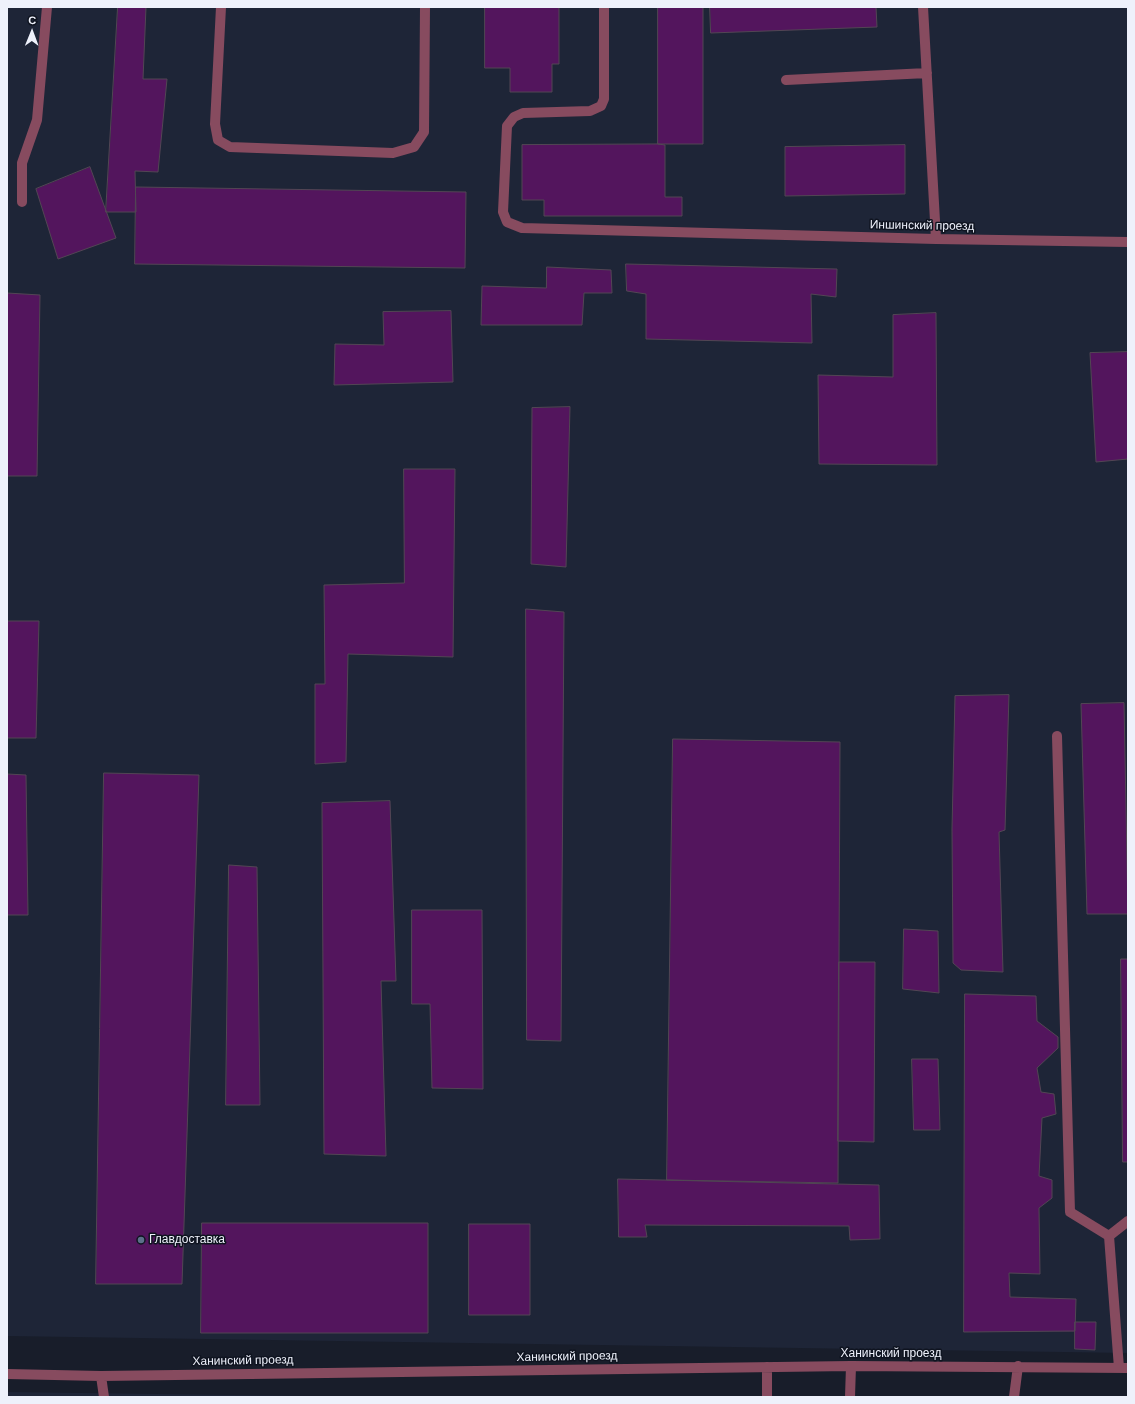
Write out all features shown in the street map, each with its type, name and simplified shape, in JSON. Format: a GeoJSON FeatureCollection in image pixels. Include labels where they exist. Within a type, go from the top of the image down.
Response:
{"type":"FeatureCollection","features":[{"type":"Feature","properties":{"kind":"street"},"geometry":{"type":"LineString","coordinates":[[22,202],[22,163],[37,120],[48,7]]}},
{"type":"Feature","properties":{"kind":"street"},"geometry":{"type":"LineString","coordinates":[[221,7],[215,124],[218,140],[230,147],[393,152],[414,147],[424,132],[424,7]]}},
{"type":"Feature","properties":{"kind":"street","name":"Иншинский проезд"},"geometry":{"type":"LineString","coordinates":[[604,7],[604,99],[602,106],[590,111],[523,113],[514,117],[507,126],[503,212],[507,222],[522,228],[714,234],[1128,242]]}},
{"type":"Feature","properties":{"kind":"street"},"geometry":{"type":"LineString","coordinates":[[923,7],[936,239]]}},
{"type":"Feature","properties":{"kind":"street"},"geometry":{"type":"LineString","coordinates":[[786,80],[927,73]]}},
{"type":"Feature","properties":{"kind":"street"},"geometry":{"type":"LineString","coordinates":[[1057,736],[1070,1212],[1109,1236]]}},
{"type":"Feature","properties":{"kind":"street"},"geometry":{"type":"LineString","coordinates":[[1109,1236],[1128,1221]]}},
{"type":"Feature","properties":{"kind":"street"},"geometry":{"type":"LineString","coordinates":[[1109,1236],[1123,1368]]}},
{"type":"Feature","properties":{"kind":"street"},"geometry":{"type":"LineString","coordinates":[[850,1397],[851,1366]]}},
{"type":"Feature","properties":{"kind":"street","name":"Ханинский проезд"},"geometry":{"type":"LineString","coordinates":[[7,1374],[101,1376],[851,1366],[1018,1366],[1123,1368]]}},
{"type":"Feature","properties":{"kind":"street"},"geometry":{"type":"LineString","coordinates":[[1014,1397],[1018,1366]]}},
{"type":"Feature","properties":{"kind":"street"},"geometry":{"type":"LineString","coordinates":[[767,1367],[767,1397]]}},
{"type":"Feature","properties":{"kind":"street"},"geometry":{"type":"LineString","coordinates":[[101,1376],[104,1397]]}},
{"type":"Feature","properties":{"kind":"shaded area"},"geometry":{"type":"Polygon","coordinates":[[[7,7],[1128,7],[1128,1353],[7,1336],[7,7]]]}},
{"type":"Feature","properties":{"kind":"shaded area"},"geometry":{"type":"Polygon","coordinates":[[[7,1392],[386,1397],[7,1397],[7,1392]]]}},
{"type":"Feature","properties":{"kind":"building"},"geometry":{"type":"Polygon","coordinates":[[[118,7],[146,7],[143,79],[167,79],[158,172],[135,171],[136,212],[106,212],[118,7]]]}},
{"type":"Feature","properties":{"kind":"building"},"geometry":{"type":"Polygon","coordinates":[[[485,7],[559,7],[559,64],[552,64],[552,92],[510,92],[510,68],[485,68],[485,7]]]}},
{"type":"Feature","properties":{"kind":"building"},"geometry":{"type":"Polygon","coordinates":[[[658,7],[703,7],[703,144],[658,144],[658,7]]]}},
{"type":"Feature","properties":{"kind":"building"},"geometry":{"type":"Polygon","coordinates":[[[710,7],[876,7],[877,27],[711,33],[710,7]]]}},
{"type":"Feature","properties":{"kind":"building"},"geometry":{"type":"Polygon","coordinates":[[[522,145],[665,145],[665,197],[682,197],[682,216],[544,216],[544,200],[522,200],[522,145]]]}},
{"type":"Feature","properties":{"kind":"building"},"geometry":{"type":"Polygon","coordinates":[[[905,145],[905,194],[785,196],[785,147],[905,145]]]}},
{"type":"Feature","properties":{"kind":"building"},"geometry":{"type":"Polygon","coordinates":[[[90,167],[116,238],[58,259],[36,189],[90,167]]]}},
{"type":"Feature","properties":{"kind":"building"},"geometry":{"type":"Polygon","coordinates":[[[136,187],[466,192],[465,268],[135,264],[136,187]]]}},
{"type":"Feature","properties":{"kind":"building"},"geometry":{"type":"Polygon","coordinates":[[[626,264],[837,269],[836,297],[811,294],[812,343],[646,339],[646,294],[627,291],[626,264]]]}},
{"type":"Feature","properties":{"kind":"building"},"geometry":{"type":"Polygon","coordinates":[[[547,267],[611,270],[612,293],[584,293],[582,325],[481,325],[482,286],[546,288],[547,267]]]}},
{"type":"Feature","properties":{"kind":"building"},"geometry":{"type":"Polygon","coordinates":[[[7,293],[40,295],[37,476],[7,476],[7,293]]]}},
{"type":"Feature","properties":{"kind":"building"},"geometry":{"type":"Polygon","coordinates":[[[451,311],[453,382],[334,385],[335,344],[384,345],[383,312],[451,311]]]}},
{"type":"Feature","properties":{"kind":"building"},"geometry":{"type":"Polygon","coordinates":[[[936,313],[937,465],[819,464],[818,375],[893,377],[893,315],[936,313]]]}},
{"type":"Feature","properties":{"kind":"building"},"geometry":{"type":"Polygon","coordinates":[[[1128,352],[1128,459],[1096,462],[1090,353],[1128,352]]]}},
{"type":"Feature","properties":{"kind":"building"},"geometry":{"type":"Polygon","coordinates":[[[570,407],[566,567],[531,564],[532,408],[570,407]]]}},
{"type":"Feature","properties":{"kind":"building"},"geometry":{"type":"Polygon","coordinates":[[[404,469],[455,469],[453,657],[348,654],[346,762],[315,764],[315,684],[325,684],[324,585],[404,583],[404,469]]]}},
{"type":"Feature","properties":{"kind":"building"},"geometry":{"type":"Polygon","coordinates":[[[526,609],[564,612],[561,1041],[527,1040],[526,609]]]}},
{"type":"Feature","properties":{"kind":"building"},"geometry":{"type":"Polygon","coordinates":[[[7,621],[39,621],[36,738],[7,738],[7,621]]]}},
{"type":"Feature","properties":{"kind":"building"},"geometry":{"type":"Polygon","coordinates":[[[1009,695],[1005,830],[999,832],[1003,972],[961,970],[953,963],[952,829],[955,696],[1009,695]]]}},
{"type":"Feature","properties":{"kind":"building"},"geometry":{"type":"Polygon","coordinates":[[[1124,703],[1128,914],[1087,914],[1081,704],[1124,703]]]}},
{"type":"Feature","properties":{"kind":"building"},"geometry":{"type":"Polygon","coordinates":[[[673,739],[840,742],[838,1183],[667,1180],[673,739]]]}},
{"type":"Feature","properties":{"kind":"building"},"geometry":{"type":"Polygon","coordinates":[[[104,773],[199,775],[182,1284],[96,1284],[104,773]]]}},
{"type":"Feature","properties":{"kind":"building"},"geometry":{"type":"Polygon","coordinates":[[[7,774],[26,775],[28,915],[7,915],[7,774]]]}},
{"type":"Feature","properties":{"kind":"building"},"geometry":{"type":"Polygon","coordinates":[[[390,801],[396,981],[381,981],[386,1156],[324,1154],[322,803],[390,801]]]}},
{"type":"Feature","properties":{"kind":"building"},"geometry":{"type":"Polygon","coordinates":[[[229,865],[257,867],[260,1105],[226,1105],[229,865]]]}},
{"type":"Feature","properties":{"kind":"building"},"geometry":{"type":"Polygon","coordinates":[[[412,910],[482,910],[483,1089],[432,1088],[430,1004],[412,1004],[412,910]]]}},
{"type":"Feature","properties":{"kind":"building"},"geometry":{"type":"Polygon","coordinates":[[[904,929],[938,931],[939,993],[903,989],[904,929]]]}},
{"type":"Feature","properties":{"kind":"building"},"geometry":{"type":"Polygon","coordinates":[[[1121,959],[1128,959],[1128,1162],[1123,1162],[1121,959]]]}},
{"type":"Feature","properties":{"kind":"building"},"geometry":{"type":"Polygon","coordinates":[[[839,962],[875,962],[874,1142],[838,1141],[839,962]]]}},
{"type":"Feature","properties":{"kind":"building"},"geometry":{"type":"Polygon","coordinates":[[[965,994],[1036,996],[1037,1021],[1058,1037],[1058,1048],[1037,1068],[1041,1092],[1054,1094],[1056,1114],[1042,1118],[1039,1176],[1052,1180],[1052,1198],[1039,1208],[1040,1274],[1009,1273],[1010,1297],[1076,1299],[1075,1331],[964,1332],[965,994]]]}},
{"type":"Feature","properties":{"kind":"building"},"geometry":{"type":"Polygon","coordinates":[[[912,1059],[938,1059],[940,1130],[914,1130],[912,1059]]]}},
{"type":"Feature","properties":{"kind":"building"},"geometry":{"type":"Polygon","coordinates":[[[618,1179],[879,1185],[880,1239],[850,1240],[849,1226],[645,1225],[647,1237],[619,1237],[618,1179]]]}},
{"type":"Feature","properties":{"kind":"building"},"geometry":{"type":"Polygon","coordinates":[[[202,1223],[428,1223],[428,1333],[201,1333],[202,1223]]]}},
{"type":"Feature","properties":{"kind":"building"},"geometry":{"type":"Polygon","coordinates":[[[469,1224],[530,1224],[530,1315],[469,1315],[469,1224]]]}},
{"type":"Feature","properties":{"kind":"building"},"geometry":{"type":"Polygon","coordinates":[[[1075,1322],[1096,1322],[1095,1350],[1075,1349],[1075,1322]]]}},
{"type":"Feature","properties":{"kind":"place","name":"Главдоставка"},"geometry":{"type":"Point","coordinates":[141,1240]}}]}
